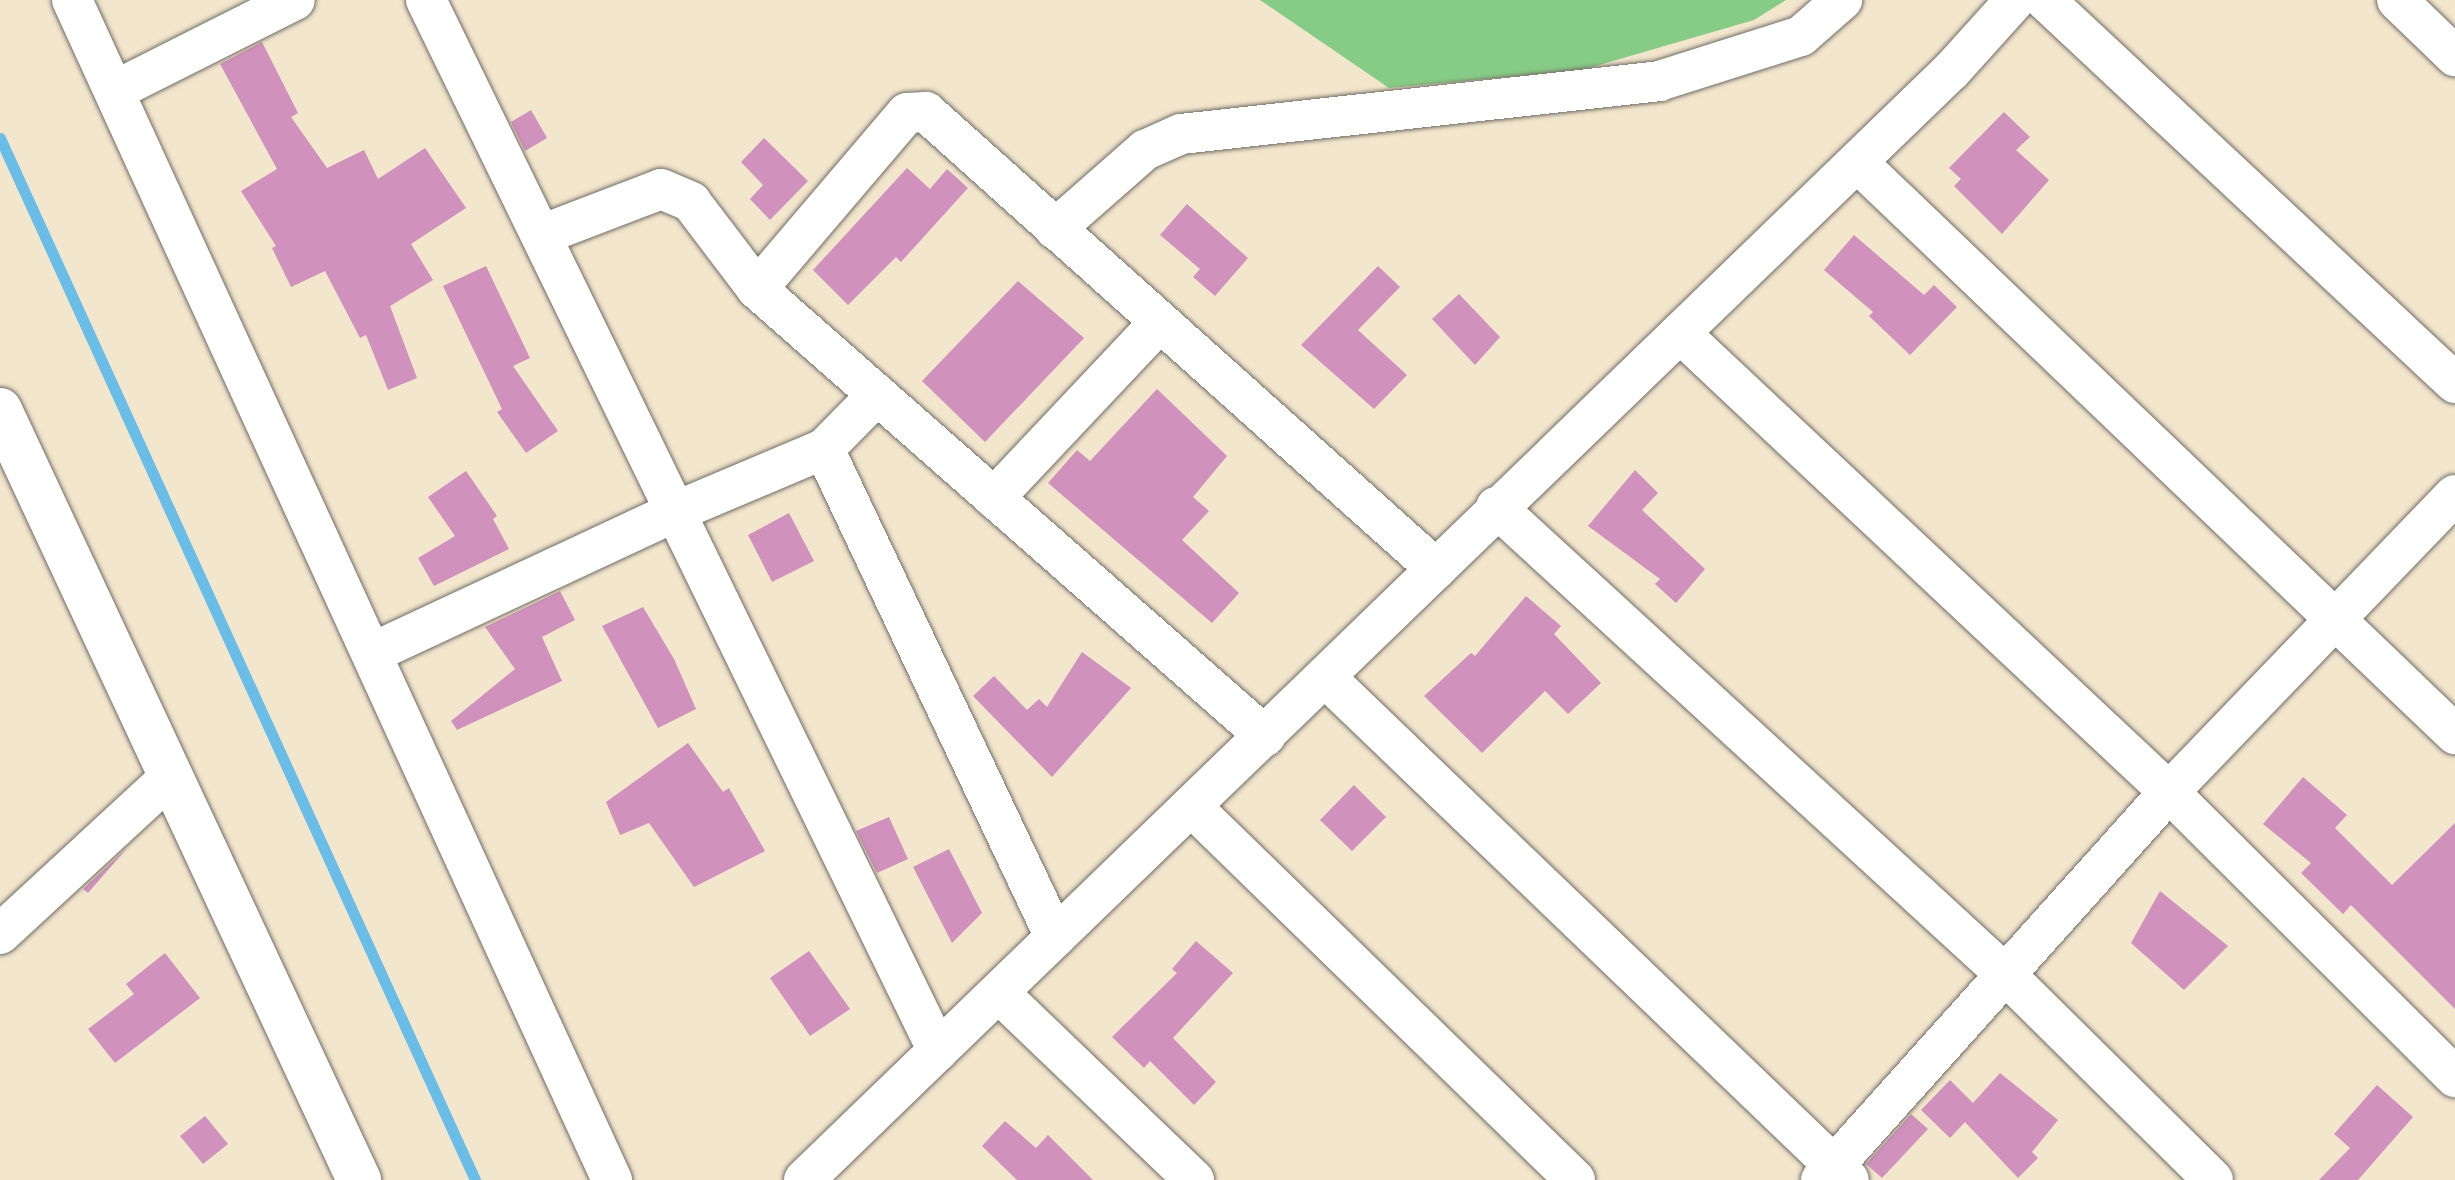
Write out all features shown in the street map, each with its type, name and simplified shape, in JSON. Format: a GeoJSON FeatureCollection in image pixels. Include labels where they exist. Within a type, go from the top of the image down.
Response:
{"type":"FeatureCollection","features":[{"type":"Feature","properties":{"kind":"main road"},"geometry":{"type":"LineString","coordinates":[[4,433],[359,1180]]}},
{"type":"Feature","properties":{"kind":"street"},"geometry":{"type":"LineString","coordinates":[[72,0],[116,90],[612,1180]]}},
{"type":"Feature","properties":{"kind":"street"},"geometry":{"type":"LineString","coordinates":[[116,90],[295,0]]}},
{"type":"Feature","properties":{"kind":"street"},"geometry":{"type":"LineString","coordinates":[[426,0],[544,234],[938,1051]]}},
{"type":"Feature","properties":{"kind":"street"},"geometry":{"type":"LineString","coordinates":[[1055,229],[1145,150],[1181,134],[1659,81],[1801,36],[1842,0]]}},
{"type":"Feature","properties":{"kind":"street"},"geometry":{"type":"LineString","coordinates":[[817,1176],[938,1051],[1265,736],[1496,507],[1857,162],[2015,0]]}},
{"type":"Feature","properties":{"kind":"street"},"geometry":{"type":"LineString","coordinates":[[2045,0],[2455,383]]}},
{"type":"Feature","properties":{"kind":"street"},"geometry":{"type":"LineString","coordinates":[[2397,0],[2455,56]]}},
{"type":"Feature","properties":{"kind":"street"},"geometry":{"type":"LineString","coordinates":[[757,289],[907,113],[916,110],[926,112],[1436,569]]}},
{"type":"Feature","properties":{"kind":"street"},"geometry":{"type":"LineString","coordinates":[[1857,162],[2455,734]]}},
{"type":"Feature","properties":{"kind":"street"},"geometry":{"type":"LineString","coordinates":[[544,234],[661,189],[691,202],[757,289],[1265,736]]}},
{"type":"Feature","properties":{"kind":"street"},"geometry":{"type":"LineString","coordinates":[[994,498],[1159,323]]}},
{"type":"Feature","properties":{"kind":"street"},"geometry":{"type":"LineString","coordinates":[[1680,333],[2169,792],[2455,1077]]}},
{"type":"Feature","properties":{"kind":"street"},"geometry":{"type":"LineString","coordinates":[[372,653],[677,511],[824,449],[877,395]]}},
{"type":"Feature","properties":{"kind":"street"},"geometry":{"type":"LineString","coordinates":[[824,449],[1055,937]]}},
{"type":"Feature","properties":{"kind":"street"},"geometry":{"type":"LineString","coordinates":[[1325,677],[1834,1175],[2169,792],[2455,495]]}},
{"type":"Feature","properties":{"kind":"street"},"geometry":{"type":"LineString","coordinates":[[1496,507],[2006,975],[2213,1180]]}},
{"type":"Feature","properties":{"kind":"street"},"geometry":{"type":"LineString","coordinates":[[0,934],[169,778]]}},
{"type":"Feature","properties":{"kind":"street"},"geometry":{"type":"LineString","coordinates":[[1191,806],[1557,1174]]}},
{"type":"Feature","properties":{"kind":"street"},"geometry":{"type":"LineString","coordinates":[[1000,994],[1194,1180]]}},
{"type":"Feature","properties":{"kind":"green space"},"geometry":{"type":"Polygon","coordinates":[[[1260,0],[1786,0],[1754,20],[1582,70],[1389,88],[1260,0]]]}},
{"type":"Feature","properties":{"kind":"building"},"geometry":{"type":"Polygon","coordinates":[[[262,42],[298,113],[291,117],[327,168],[364,150],[378,179],[425,148],[466,208],[411,244],[433,280],[390,306],[417,378],[388,390],[366,335],[360,338],[325,271],[291,287],[272,248],[276,246],[241,191],[277,169],[220,64],[262,42]]]}},
{"type":"Feature","properties":{"kind":"building"},"geometry":{"type":"Polygon","coordinates":[[[531,110],[547,138],[525,151],[511,122],[531,110]]]}},
{"type":"Feature","properties":{"kind":"building"},"geometry":{"type":"Polygon","coordinates":[[[2004,112],[2030,137],[2016,150],[2049,180],[2002,234],[1954,186],[1961,179],[1949,168],[2004,112]]]}},
{"type":"Feature","properties":{"kind":"building"},"geometry":{"type":"Polygon","coordinates":[[[764,138],[808,181],[770,220],[750,199],[763,185],[741,162],[764,138]]]}},
{"type":"Feature","properties":{"kind":"building"},"geometry":{"type":"Polygon","coordinates":[[[907,168],[930,189],[947,169],[968,188],[901,262],[896,257],[848,305],[813,270],[907,168]]]}},
{"type":"Feature","properties":{"kind":"building"},"geometry":{"type":"Polygon","coordinates":[[[1187,204],[1248,258],[1215,296],[1193,277],[1200,269],[1160,235],[1187,204]]]}},
{"type":"Feature","properties":{"kind":"building"},"geometry":{"type":"Polygon","coordinates":[[[1854,235],[1924,295],[1934,285],[1957,307],[1910,355],[1869,316],[1873,312],[1824,270],[1854,235]]]}},
{"type":"Feature","properties":{"kind":"building"},"geometry":{"type":"Polygon","coordinates":[[[486,266],[530,358],[513,366],[558,431],[526,453],[497,412],[502,409],[443,286],[486,266]]]}},
{"type":"Feature","properties":{"kind":"building"},"geometry":{"type":"Polygon","coordinates":[[[1378,266],[1400,287],[1358,330],[1407,375],[1374,409],[1301,345],[1378,266]]]}},
{"type":"Feature","properties":{"kind":"building"},"geometry":{"type":"Polygon","coordinates":[[[1018,281],[1084,338],[985,442],[922,381],[1018,281]]]}},
{"type":"Feature","properties":{"kind":"building"},"geometry":{"type":"Polygon","coordinates":[[[1459,294],[1500,337],[1475,365],[1432,319],[1459,294]]]}},
{"type":"Feature","properties":{"kind":"building"},"geometry":{"type":"Polygon","coordinates":[[[1157,389],[1227,456],[1193,497],[1209,511],[1182,540],[1239,593],[1212,623],[1048,483],[1077,450],[1090,461],[1157,389]]]}},
{"type":"Feature","properties":{"kind":"building"},"geometry":{"type":"Polygon","coordinates":[[[1635,470],[1658,493],[1642,510],[1705,569],[1676,603],[1655,584],[1660,579],[1588,526],[1635,470]]]}},
{"type":"Feature","properties":{"kind":"building"},"geometry":{"type":"Polygon","coordinates":[[[466,471],[497,516],[493,519],[509,549],[434,586],[418,558],[455,536],[428,497],[466,471]]]}},
{"type":"Feature","properties":{"kind":"building"},"geometry":{"type":"Polygon","coordinates":[[[789,513],[814,561],[772,582],[748,535],[789,513]]]}},
{"type":"Feature","properties":{"kind":"building"},"geometry":{"type":"Polygon","coordinates":[[[560,591],[575,620],[542,637],[562,681],[457,730],[451,721],[515,669],[485,627],[560,591]]]}},
{"type":"Feature","properties":{"kind":"building"},"geometry":{"type":"Polygon","coordinates":[[[1526,596],[1561,626],[1554,634],[1601,683],[1568,714],[1545,691],[1482,753],[1424,696],[1471,653],[1475,656],[1526,596]]]}},
{"type":"Feature","properties":{"kind":"building"},"geometry":{"type":"Polygon","coordinates":[[[643,607],[674,659],[696,709],[658,728],[602,626],[643,607]]]}},
{"type":"Feature","properties":{"kind":"building"},"geometry":{"type":"Polygon","coordinates":[[[1082,652],[1131,688],[1052,777],[973,696],[994,676],[1027,710],[1039,699],[1047,707],[1082,652]]]}},
{"type":"Feature","properties":{"kind":"building"},"geometry":{"type":"Polygon","coordinates":[[[688,743],[723,792],[729,788],[765,851],[694,887],[649,823],[620,835],[606,802],[688,743]]]}},
{"type":"Feature","properties":{"kind":"building"},"geometry":{"type":"Polygon","coordinates":[[[2303,777],[2347,815],[2335,828],[2392,885],[2455,823],[2455,1009],[2351,905],[2343,914],[2301,873],[2311,863],[2263,824],[2303,777]]]}},
{"type":"Feature","properties":{"kind":"building"},"geometry":{"type":"Polygon","coordinates":[[[1354,785],[1386,817],[1352,851],[1320,820],[1354,785]]]}},
{"type":"Feature","properties":{"kind":"building"},"geometry":{"type":"Polygon","coordinates":[[[889,817],[908,859],[877,873],[856,831],[889,817]]]}},
{"type":"Feature","properties":{"kind":"building"},"geometry":{"type":"Polygon","coordinates":[[[127,848],[88,893],[83,889],[127,848]]]}},
{"type":"Feature","properties":{"kind":"building"},"geometry":{"type":"Polygon","coordinates":[[[949,849],[982,913],[952,943],[913,867],[949,849]]]}},
{"type":"Feature","properties":{"kind":"building"},"geometry":{"type":"Polygon","coordinates":[[[2160,891],[2228,946],[2184,990],[2131,943],[2160,891]]]}},
{"type":"Feature","properties":{"kind":"building"},"geometry":{"type":"Polygon","coordinates":[[[1196,941],[1233,973],[1173,1038],[1216,1082],[1194,1105],[1150,1061],[1144,1068],[1112,1037],[1177,973],[1172,969],[1196,941]]]}},
{"type":"Feature","properties":{"kind":"building"},"geometry":{"type":"Polygon","coordinates":[[[809,951],[850,1009],[810,1036],[770,978],[809,951]]]}},
{"type":"Feature","properties":{"kind":"building"},"geometry":{"type":"Polygon","coordinates":[[[165,953],[200,998],[115,1063],[88,1029],[134,994],[126,984],[165,953]]]}},
{"type":"Feature","properties":{"kind":"building"},"geometry":{"type":"Polygon","coordinates":[[[2000,1073],[2058,1120],[2032,1152],[2038,1158],[2018,1178],[1965,1122],[1950,1138],[1921,1110],[1950,1080],[1973,1103],[2000,1073]]]}},
{"type":"Feature","properties":{"kind":"building"},"geometry":{"type":"Polygon","coordinates":[[[2377,1085],[2413,1117],[2358,1180],[2319,1180],[2350,1148],[2334,1134],[2377,1085]]]}},
{"type":"Feature","properties":{"kind":"building"},"geometry":{"type":"Polygon","coordinates":[[[1911,1114],[1928,1129],[1882,1178],[1866,1164],[1911,1114]]]}},
{"type":"Feature","properties":{"kind":"building"},"geometry":{"type":"Polygon","coordinates":[[[205,1116],[228,1144],[203,1164],[180,1136],[205,1116]]]}},
{"type":"Feature","properties":{"kind":"building"},"geometry":{"type":"Polygon","coordinates":[[[1005,1121],[1036,1148],[1048,1135],[1093,1180],[1017,1180],[982,1146],[1005,1121]]]}},
{"type":"Feature","properties":{"kind":"waterway"},"geometry":{"type":"LineString","coordinates":[[0,138],[475,1180]]}}]}
